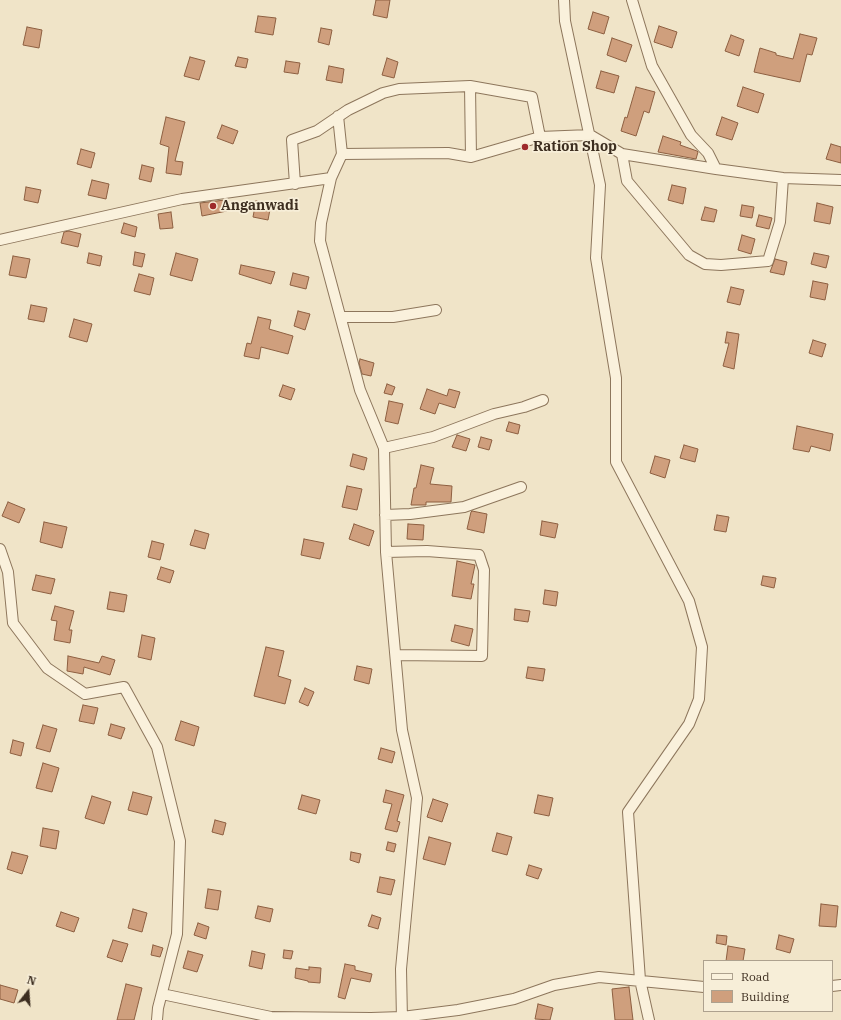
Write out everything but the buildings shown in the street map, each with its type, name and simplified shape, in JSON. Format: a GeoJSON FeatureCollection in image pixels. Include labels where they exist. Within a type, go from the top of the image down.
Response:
{"type":"FeatureCollection","features":[{"type":"Feature","properties":{"kind":"street"},"geometry":{"type":"LineString","coordinates":[[564,0],[565,21],[600,186],[596,258],[616,378],[616,462],[689,601],[702,646],[699,699],[689,724],[628,812],[640,980],[648,1020]]}},
{"type":"Feature","properties":{"kind":"street"},"geometry":{"type":"LineString","coordinates":[[632,0],[652,66],[691,135],[708,153],[716,169]]}},
{"type":"Feature","properties":{"kind":"street"},"geometry":{"type":"LineString","coordinates":[[294,184],[292,140],[318,131],[338,116],[383,93],[399,89],[470,86],[532,97],[540,137]]}},
{"type":"Feature","properties":{"kind":"street"},"geometry":{"type":"LineString","coordinates":[[470,86],[471,157]]}},
{"type":"Feature","properties":{"kind":"street"},"geometry":{"type":"LineString","coordinates":[[338,116],[342,154],[331,178],[321,223],[320,241],[360,390],[384,448],[384,514],[386,552],[402,730],[417,798],[401,969],[402,1018]]}},
{"type":"Feature","properties":{"kind":"street"},"geometry":{"type":"LineString","coordinates":[[342,154],[448,153],[471,157],[540,137],[590,135],[622,154],[783,178],[841,180]]}},
{"type":"Feature","properties":{"kind":"street"},"geometry":{"type":"LineString","coordinates":[[622,154],[627,181],[689,255],[705,264],[721,266],[768,261],[780,222],[783,178]]}},
{"type":"Feature","properties":{"kind":"street"},"geometry":{"type":"LineString","coordinates":[[0,240],[182,199],[331,178]]}},
{"type":"Feature","properties":{"kind":"street"},"geometry":{"type":"LineString","coordinates":[[341,317],[394,317],[436,310]]}},
{"type":"Feature","properties":{"kind":"street"},"geometry":{"type":"LineString","coordinates":[[384,448],[433,437],[494,414],[524,408],[543,400]]}},
{"type":"Feature","properties":{"kind":"street"},"geometry":{"type":"LineString","coordinates":[[384,514],[410,514],[464,507],[521,487]]}},
{"type":"Feature","properties":{"kind":"street"},"geometry":{"type":"LineString","coordinates":[[0,549],[8,572],[13,623],[47,668],[85,694],[124,687],[157,747],[180,841],[177,934],[162,994],[158,1020]]}},
{"type":"Feature","properties":{"kind":"street"},"geometry":{"type":"LineString","coordinates":[[386,552],[426,551],[479,555],[484,570],[482,656],[396,655]]}},
{"type":"Feature","properties":{"kind":"street"},"geometry":{"type":"LineString","coordinates":[[162,994],[271,1017],[402,1018],[458,1010],[514,999],[554,985],[599,977],[703,987]]}},
{"type":"Feature","properties":{"kind":"place","name":"Ration Shop"},"geometry":{"type":"Point","coordinates":[525,147]}},
{"type":"Feature","properties":{"kind":"place","name":"Anganwadi"},"geometry":{"type":"Point","coordinates":[213,206]}}]}
